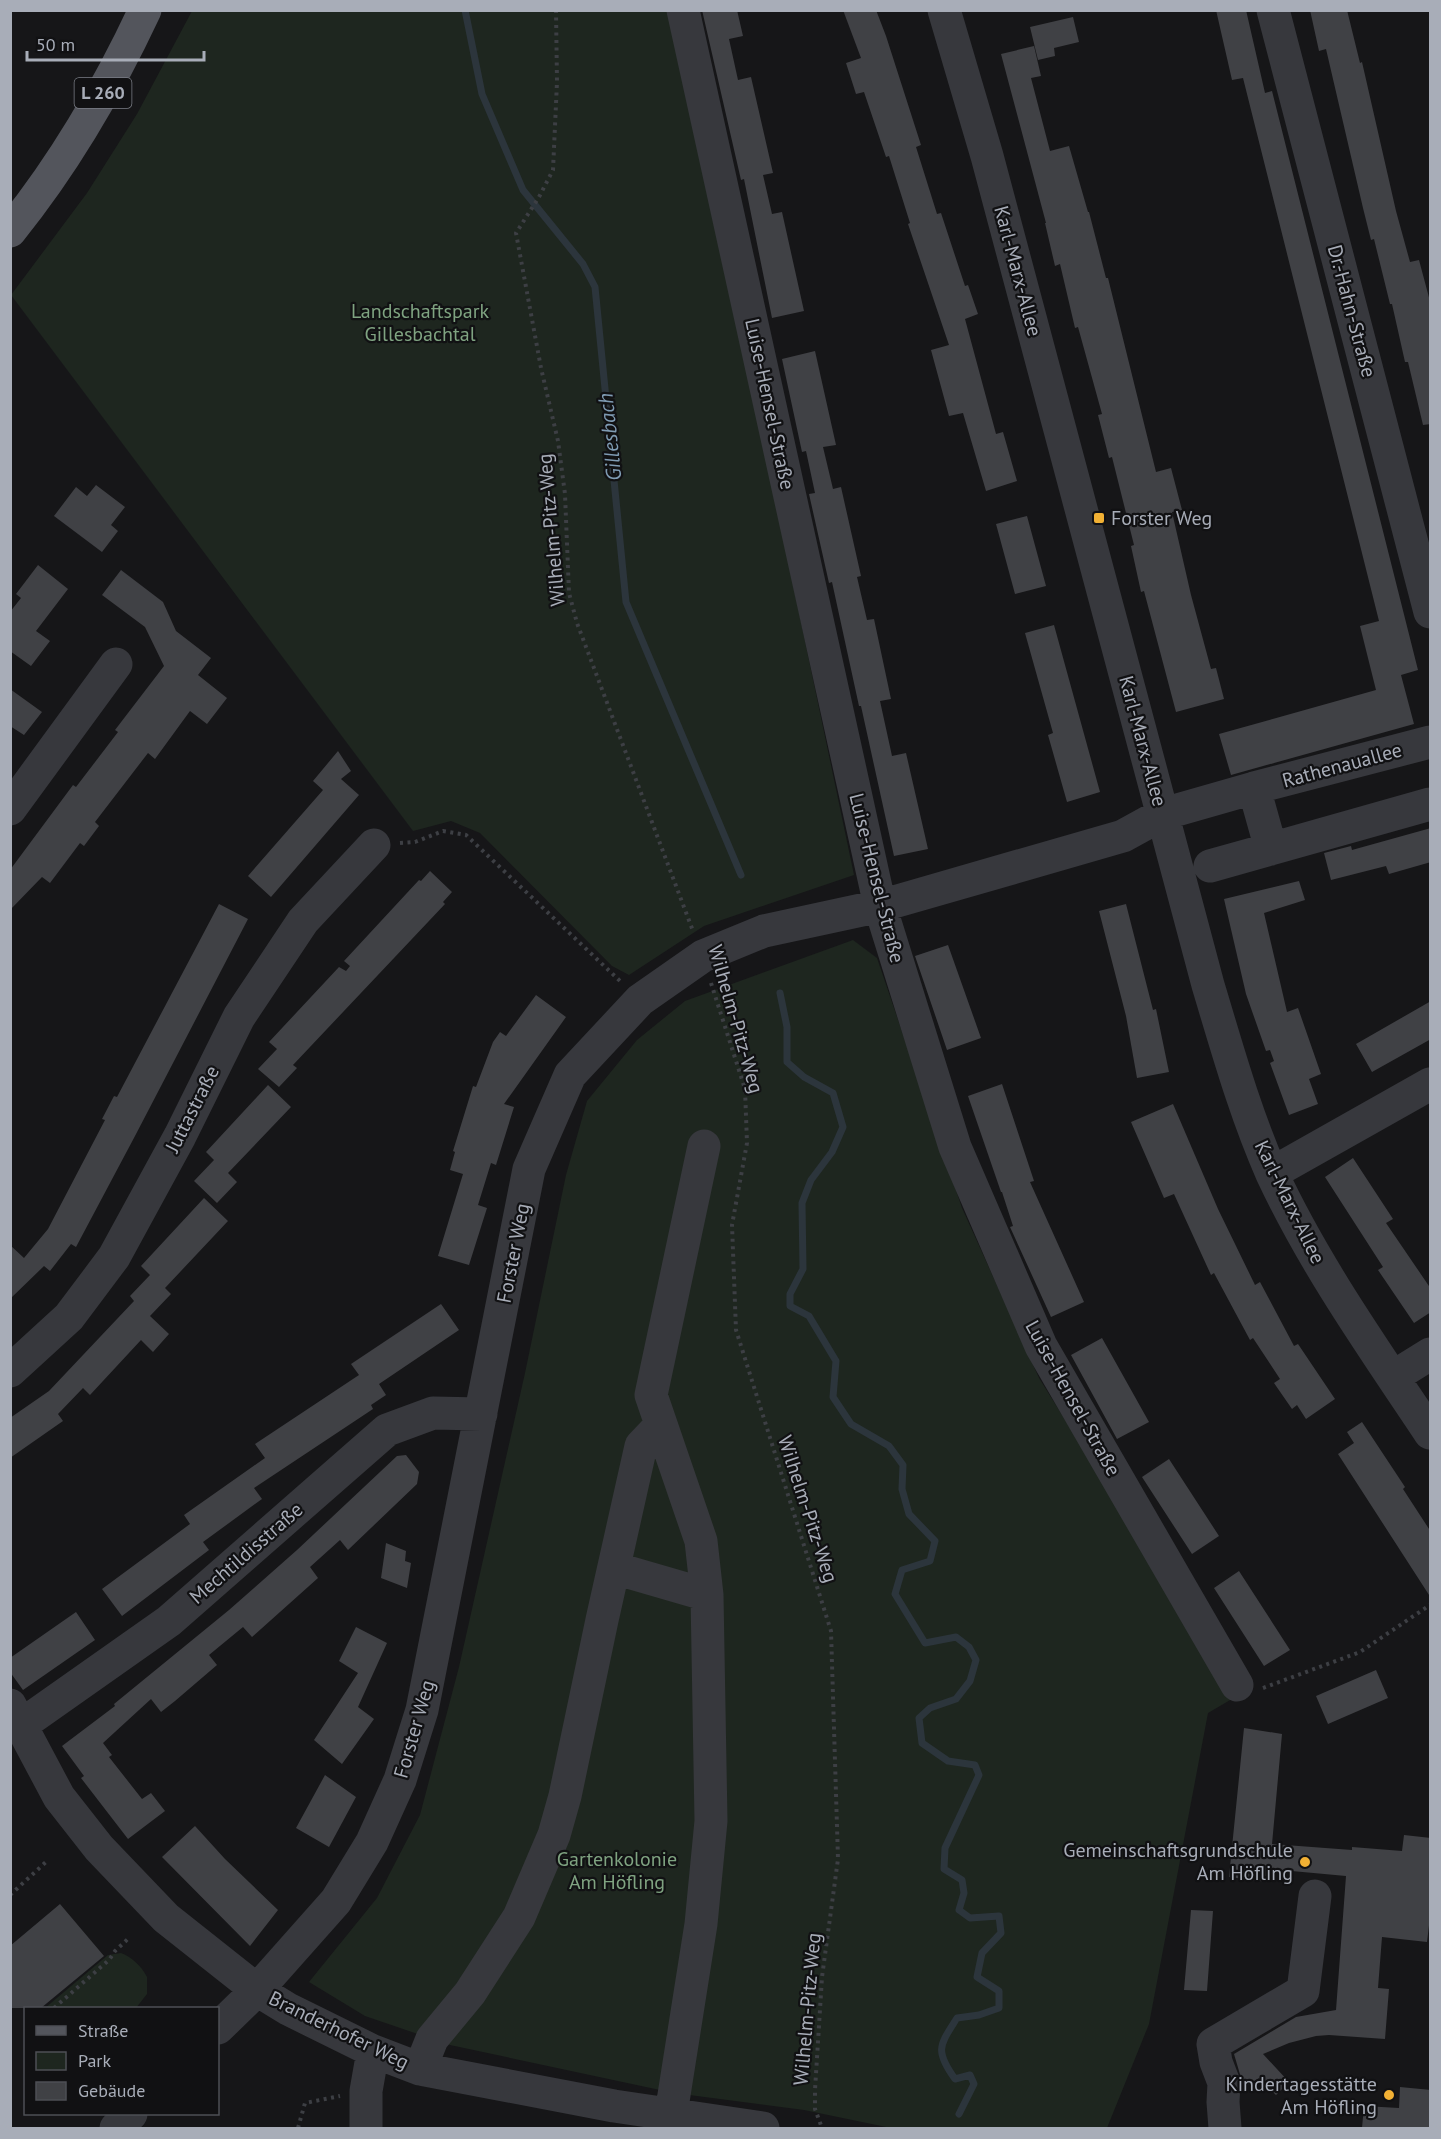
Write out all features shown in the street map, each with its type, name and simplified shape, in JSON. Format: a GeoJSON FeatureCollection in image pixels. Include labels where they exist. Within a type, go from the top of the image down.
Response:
{"type":"FeatureCollection","features":[{"type":"Feature","properties":{"kind":"main road","name":"L 260"},"geometry":{"type":"LineString","coordinates":[[10,231],[47,184],[90,117],[123,57],[145,10]]}},
{"type":"Feature","properties":{"kind":"street","name":"Luise-Hensel-Straße"},"geometry":{"type":"LineString","coordinates":[[683,10],[880,906],[955,1147],[1041,1346],[1237,1685]]}},
{"type":"Feature","properties":{"kind":"street","name":"Dr.-Hahn-Straße"},"geometry":{"type":"LineString","coordinates":[[1272,10],[1431,612]]}},
{"type":"Feature","properties":{"kind":"street","name":"Karl-Marx-Allee"},"geometry":{"type":"LineString","coordinates":[[949,12],[1208,985],[1236,1079],[1272,1173],[1321,1266],[1431,1433]]}},
{"type":"Feature","properties":{"kind":"street"},"geometry":{"type":"LineString","coordinates":[[10,808],[116,664]]}},
{"type":"Feature","properties":{"kind":"street","name":"Rathenauallee"},"geometry":{"type":"LineString","coordinates":[[1163,814],[1431,742]]}},
{"type":"Feature","properties":{"kind":"street"},"geometry":{"type":"LineString","coordinates":[[1254,789],[1271,849]]}},
{"type":"Feature","properties":{"kind":"street"},"geometry":{"type":"LineString","coordinates":[[1210,866],[1431,804]]}},
{"type":"Feature","properties":{"kind":"street","name":"Forster Weg"},"geometry":{"type":"LineString","coordinates":[[219,2027],[257,1990],[336,1901],[372,1842],[400,1780],[422,1710],[529,1169],[570,1075],[640,1000],[703,956],[764,931],[880,906],[1123,836],[1163,814]]}},
{"type":"Feature","properties":{"kind":"street","name":"Juttastraße"},"geometry":{"type":"LineString","coordinates":[[10,1371],[69,1317],[114,1257],[180,1136],[239,1017],[303,921],[374,845]]}},
{"type":"Feature","properties":{"kind":"street"},"geometry":{"type":"LineString","coordinates":[[1272,1173],[1431,1084]]}},
{"type":"Feature","properties":{"kind":"street"},"geometry":{"type":"LineString","coordinates":[[671,2114],[701,1924],[711,1821],[707,1595],[701,1541],[651,1395],[704,1146]]}},
{"type":"Feature","properties":{"kind":"street"},"geometry":{"type":"LineString","coordinates":[[1393,1377],[1431,1354]]}},
{"type":"Feature","properties":{"kind":"street","name":"Mechtildisstraße"},"geometry":{"type":"LineString","coordinates":[[15,1715],[169,1621],[387,1430],[434,1413],[481,1414]]}},
{"type":"Feature","properties":{"kind":"street"},"geometry":{"type":"LineString","coordinates":[[420,2069],[432,2039],[470,1993],[519,1917],[554,1835],[565,1796],[641,1446],[661,1425]]}},
{"type":"Feature","properties":{"kind":"street"},"geometry":{"type":"LineString","coordinates":[[614,1568],[707,1595]]}},
{"type":"Feature","properties":{"kind":"street","name":"Branderhofer Weg"},"geometry":{"type":"LineString","coordinates":[[15,1715],[59,1797],[99,1848],[166,1918],[257,1990],[288,2009],[373,2051],[420,2069],[615,2117],[671,2114],[763,2128]]}},
{"type":"Feature","properties":{"kind":"street"},"geometry":{"type":"LineString","coordinates":[[1223,2128],[1224,2083],[1216,2062],[1213,2044],[1303,1991],[1315,1896]]}},
{"type":"Feature","properties":{"kind":"street"},"geometry":{"type":"LineString","coordinates":[[366,2128],[366,2091],[373,2051]]}},
{"type":"Feature","properties":{"kind":"street"},"geometry":{"type":"LineString","coordinates":[[116,2128],[130,2115]]}},
{"type":"Feature","properties":{"kind":"path","name":"Wilhelm-Pitz-Weg"},"geometry":{"type":"LineString","coordinates":[[555,10],[557,82],[553,170],[516,233],[541,368],[558,441],[565,494],[569,593],[577,623],[703,956],[745,1089],[747,1143],[732,1225],[736,1330],[831,1631],[837,1859],[822,1977],[814,2090],[815,2109],[822,2128]]}},
{"type":"Feature","properties":{"kind":"path"},"geometry":{"type":"LineString","coordinates":[[374,845],[415,842],[443,831],[466,835],[640,1000]]}},
{"type":"Feature","properties":{"kind":"path"},"geometry":{"type":"LineString","coordinates":[[1237,1685],[1266,1688],[1360,1652],[1431,1605]]}},
{"type":"Feature","properties":{"kind":"path"},"geometry":{"type":"LineString","coordinates":[[10,1895],[46,1862]]}},
{"type":"Feature","properties":{"kind":"path"},"geometry":{"type":"LineString","coordinates":[[55,2007],[110,1960],[115,1951],[129,1938]]}},
{"type":"Feature","properties":{"kind":"path"},"geometry":{"type":"LineString","coordinates":[[298,2128],[305,2103],[366,2091]]}},
{"type":"Feature","properties":{"kind":"green space","name":"Landschaftspark Gillesbachtal"},"geometry":{"type":"Polygon","coordinates":[[[192,11],[673,11],[854,875],[704,926],[629,975],[612,966],[480,833],[451,821],[413,831],[11,295],[87,193],[137,114],[192,11]]]}},
{"type":"Feature","properties":{"kind":"green space","name":"Gartenkolonie Am Höfling"},"geometry":{"type":"Polygon","coordinates":[[[853,940],[877,958],[962,1208],[1039,1378],[1237,1696],[1208,1713],[1149,2024],[1107,2128],[891,2128],[804,2110],[674,2093],[450,2045],[365,2016],[309,1982],[377,1898],[420,1815],[459,1667],[525,1373],[566,1175],[587,1101],[637,1040],[685,1001],[853,940]]]}},
{"type":"Feature","properties":{"kind":"green space"},"geometry":{"type":"Polygon","coordinates":[[[121,1953],[129,1957],[147,1977],[147,1994],[137,2007],[46,2007],[108,1955],[121,1953]]]}},
{"type":"Feature","properties":{"kind":"building"},"geometry":{"type":"Polygon","coordinates":[[[702,10],[737,10],[743,36],[729,39],[738,80],[751,77],[773,173],[763,175],[772,214],[782,212],[804,311],[772,318],[744,179],[741,180],[702,10]]]}},
{"type":"Feature","properties":{"kind":"building"},"geometry":{"type":"Polygon","coordinates":[[[843,10],[876,10],[886,36],[921,145],[916,147],[937,214],[941,213],[965,286],[968,285],[978,314],[965,319],[996,434],[1003,432],[1017,481],[986,491],[963,413],[949,416],[931,350],[949,345],[908,224],[910,223],[889,156],[886,157],[864,92],[856,94],[846,63],[861,58],[843,10]]]}},
{"type":"Feature","properties":{"kind":"building"},"geometry":{"type":"Polygon","coordinates":[[[1216,10],[1246,10],[1265,93],[1272,91],[1418,670],[1401,675],[1414,724],[1231,775],[1219,734],[1376,690],[1360,626],[1379,621],[1243,78],[1232,80],[1216,10]]]}},
{"type":"Feature","properties":{"kind":"building"},"geometry":{"type":"Polygon","coordinates":[[[1310,10],[1347,10],[1360,63],[1362,62],[1410,262],[1419,260],[1431,305],[1431,424],[1423,425],[1374,239],[1371,240],[1326,49],[1319,51],[1310,10]]]}},
{"type":"Feature","properties":{"kind":"building"},"geometry":{"type":"Polygon","coordinates":[[[1073,17],[1079,42],[1054,48],[1055,56],[1038,60],[1030,27],[1073,17]]]}},
{"type":"Feature","properties":{"kind":"building"},"geometry":{"type":"Polygon","coordinates":[[[1034,46],[1041,76],[1031,78],[1050,151],[1069,146],[1106,278],[1108,278],[1156,472],[1171,468],[1182,510],[1172,512],[1191,595],[1211,669],[1216,668],[1224,699],[1176,712],[1144,591],[1141,592],[1131,546],[1134,545],[1112,457],[1109,458],[1098,415],[1102,414],[1078,327],[1075,328],[1060,264],[1055,266],[1046,223],[1001,54],[1034,46]]]}},
{"type":"Feature","properties":{"kind":"building"},"geometry":{"type":"Polygon","coordinates":[[[815,351],[836,445],[823,447],[833,489],[841,487],[861,576],[857,577],[867,620],[874,619],[891,699],[880,701],[892,756],[906,753],[928,849],[894,856],[832,582],[829,583],[809,494],[815,493],[806,451],[802,452],[782,359],[815,351]]]}},
{"type":"Feature","properties":{"kind":"building"},"geometry":{"type":"Polygon","coordinates":[[[96,485],[125,507],[111,525],[118,531],[102,552],[54,516],[76,487],[87,496],[96,485]]]}},
{"type":"Feature","properties":{"kind":"building"},"geometry":{"type":"Polygon","coordinates":[[[1027,516],[1046,586],[1015,594],[996,524],[1027,516]]]}},
{"type":"Feature","properties":{"kind":"building"},"geometry":{"type":"Polygon","coordinates":[[[38,565],[68,589],[36,631],[50,641],[31,666],[10,651],[10,612],[21,598],[16,594],[38,565]]]}},
{"type":"Feature","properties":{"kind":"building"},"geometry":{"type":"Polygon","coordinates":[[[121,570],[163,602],[176,631],[211,658],[198,675],[227,698],[207,724],[190,711],[155,759],[148,753],[95,822],[99,826],[84,846],[80,843],[50,883],[42,877],[10,910],[10,870],[73,785],[76,787],[118,732],[115,730],[164,666],[145,627],[102,595],[121,570]]]}},
{"type":"Feature","properties":{"kind":"building"},"geometry":{"type":"Polygon","coordinates":[[[1054,625],[1100,792],[1067,802],[1048,735],[1053,733],[1025,633],[1054,625]]]}},
{"type":"Feature","properties":{"kind":"building"},"geometry":{"type":"Polygon","coordinates":[[[10,689],[42,712],[24,735],[10,726],[10,689]]]}},
{"type":"Feature","properties":{"kind":"building"},"geometry":{"type":"Polygon","coordinates":[[[338,751],[351,771],[341,779],[359,795],[271,897],[248,876],[323,790],[313,781],[338,751]]]}},
{"type":"Feature","properties":{"kind":"building"},"geometry":{"type":"Polygon","coordinates":[[[1431,828],[1431,862],[1389,874],[1386,866],[1331,880],[1324,853],[1351,846],[1352,850],[1431,828]]]}},
{"type":"Feature","properties":{"kind":"building"},"geometry":{"type":"Polygon","coordinates":[[[430,871],[452,892],[443,902],[445,904],[293,1065],[297,1068],[279,1087],[258,1069],[277,1049],[269,1042],[339,967],[346,971],[350,966],[344,961],[430,871]]]}},
{"type":"Feature","properties":{"kind":"building"},"geometry":{"type":"Polygon","coordinates":[[[1299,881],[1305,900],[1264,913],[1287,1012],[1298,1008],[1321,1074],[1309,1079],[1318,1104],[1289,1115],[1270,1063],[1274,1061],[1270,1050],[1266,1051],[1246,994],[1224,899],[1299,881]]]}},
{"type":"Feature","properties":{"kind":"building"},"geometry":{"type":"Polygon","coordinates":[[[219,904],[248,919],[135,1136],[76,1247],[71,1244],[50,1271],[44,1266],[10,1299],[10,1245],[24,1258],[48,1229],[105,1120],[102,1119],[114,1096],[117,1097],[219,904]]]}},
{"type":"Feature","properties":{"kind":"building"},"geometry":{"type":"Polygon","coordinates":[[[1126,904],[1153,1010],[1156,1009],[1169,1072],[1137,1078],[1126,1016],[1099,911],[1126,904]]]}},
{"type":"Feature","properties":{"kind":"building"},"geometry":{"type":"Polygon","coordinates":[[[948,945],[981,1038],[947,1050],[915,956],[948,945]]]}},
{"type":"Feature","properties":{"kind":"building"},"geometry":{"type":"Polygon","coordinates":[[[536,995],[566,1017],[504,1104],[514,1107],[496,1165],[491,1163],[478,1205],[487,1208],[469,1265],[438,1256],[463,1174],[450,1170],[455,1152],[453,1151],[473,1086],[476,1087],[493,1042],[500,1032],[506,1036],[536,995]]]}},
{"type":"Feature","properties":{"kind":"building"},"geometry":{"type":"Polygon","coordinates":[[[1431,1001],[1431,1039],[1372,1072],[1356,1044],[1431,1001]]]}},
{"type":"Feature","properties":{"kind":"building"},"geometry":{"type":"Polygon","coordinates":[[[1002,1084],[1034,1181],[1030,1182],[1084,1302],[1051,1317],[1010,1227],[1013,1226],[968,1096],[1002,1084]]]}},
{"type":"Feature","properties":{"kind":"building"},"geometry":{"type":"Polygon","coordinates":[[[268,1085],[291,1107],[228,1173],[237,1182],[217,1203],[194,1181],[214,1160],[206,1152],[268,1085]]]}},
{"type":"Feature","properties":{"kind":"building"},"geometry":{"type":"Polygon","coordinates":[[[1173,1104],[1218,1209],[1255,1285],[1260,1282],[1294,1346],[1298,1344],[1335,1399],[1306,1419],[1297,1405],[1292,1409],[1274,1383],[1280,1379],[1253,1338],[1250,1340],[1214,1273],[1211,1275],[1174,1194],[1164,1198],[1131,1122],[1173,1104]]]}},
{"type":"Feature","properties":{"kind":"building"},"geometry":{"type":"Polygon","coordinates":[[[1353,1158],[1393,1219],[1386,1223],[1431,1289],[1431,1312],[1414,1323],[1378,1270],[1383,1267],[1325,1177],[1353,1158]]]}},
{"type":"Feature","properties":{"kind":"building"},"geometry":{"type":"Polygon","coordinates":[[[204,1198],[228,1221],[165,1288],[171,1294],[150,1316],[169,1334],[153,1352],[141,1340],[90,1395],[83,1388],[58,1414],[63,1421],[10,1458],[10,1418],[49,1391],[134,1301],[130,1296],[150,1275],[141,1266],[204,1198]]]}},
{"type":"Feature","properties":{"kind":"building"},"geometry":{"type":"Polygon","coordinates":[[[441,1304],[459,1330],[379,1384],[386,1395],[371,1405],[373,1409],[254,1488],[262,1499],[203,1542],[209,1550],[122,1616],[102,1589],[190,1524],[184,1515],[265,1458],[255,1444],[359,1375],[351,1364],[441,1304]]]}},
{"type":"Feature","properties":{"kind":"building"},"geometry":{"type":"Polygon","coordinates":[[[1102,1338],[1149,1422],[1117,1439],[1071,1355],[1102,1338]]]}},
{"type":"Feature","properties":{"kind":"building"},"geometry":{"type":"Polygon","coordinates":[[[1362,1422],[1405,1487],[1403,1489],[1431,1532],[1431,1598],[1338,1454],[1354,1443],[1347,1432],[1362,1422]]]}},
{"type":"Feature","properties":{"kind":"building"},"geometry":{"type":"Polygon","coordinates":[[[406,1455],[419,1472],[417,1484],[348,1550],[340,1540],[310,1567],[318,1578],[252,1637],[243,1627],[209,1655],[217,1665],[175,1701],[161,1712],[151,1699],[103,1743],[112,1755],[109,1757],[142,1799],[151,1793],[165,1811],[128,1839],[81,1778],[84,1776],[62,1746],[115,1706],[114,1704],[229,1610],[397,1456],[406,1455]]]}},
{"type":"Feature","properties":{"kind":"building"},"geometry":{"type":"Polygon","coordinates":[[[1169,1459],[1219,1536],[1192,1554],[1142,1477],[1169,1459]]]}},
{"type":"Feature","properties":{"kind":"building"},"geometry":{"type":"Polygon","coordinates":[[[386,1543],[406,1551],[405,1561],[411,1563],[407,1588],[381,1578],[386,1543]]]}},
{"type":"Feature","properties":{"kind":"building"},"geometry":{"type":"Polygon","coordinates":[[[1239,1571],[1290,1650],[1264,1666],[1214,1588],[1239,1571]]]}},
{"type":"Feature","properties":{"kind":"building"},"geometry":{"type":"Polygon","coordinates":[[[76,1612],[95,1640],[23,1690],[10,1672],[10,1658],[76,1612]]]}},
{"type":"Feature","properties":{"kind":"building"},"geometry":{"type":"Polygon","coordinates":[[[356,1627],[387,1643],[358,1707],[374,1719],[342,1764],[314,1740],[358,1673],[339,1661],[356,1627]]]}},
{"type":"Feature","properties":{"kind":"building"},"geometry":{"type":"Polygon","coordinates":[[[1376,1670],[1388,1698],[1328,1724],[1316,1696],[1376,1670]]]}},
{"type":"Feature","properties":{"kind":"building"},"geometry":{"type":"Polygon","coordinates":[[[1244,1728],[1282,1734],[1272,1844],[1402,1851],[1404,1835],[1431,1838],[1431,1909],[1427,1942],[1382,1937],[1378,1988],[1389,1989],[1385,2039],[1316,2036],[1289,2043],[1263,2054],[1289,2082],[1276,2095],[1259,2078],[1244,2088],[1234,2054],[1296,2017],[1336,2010],[1346,1876],[1269,1869],[1267,1882],[1229,1877],[1244,1728]]]}},
{"type":"Feature","properties":{"kind":"building"},"geometry":{"type":"Polygon","coordinates":[[[325,1775],[356,1797],[329,1847],[296,1828],[325,1775]]]}},
{"type":"Feature","properties":{"kind":"building"},"geometry":{"type":"Polygon","coordinates":[[[195,1826],[225,1859],[278,1910],[250,1946],[162,1857],[195,1826]]]}},
{"type":"Feature","properties":{"kind":"building"},"geometry":{"type":"Polygon","coordinates":[[[60,1904],[104,1956],[42,2007],[10,2008],[10,1946],[60,1904]]]}},
{"type":"Feature","properties":{"kind":"building"},"geometry":{"type":"Polygon","coordinates":[[[1191,1910],[1213,1911],[1207,1991],[1184,1990],[1191,1910]]]}},
{"type":"Feature","properties":{"kind":"building"},"geometry":{"type":"Polygon","coordinates":[[[1400,2087],[1431,2090],[1431,2128],[1362,2128],[1364,2106],[1399,2108],[1400,2087]]]}},
{"type":"Feature","properties":{"kind":"waterway","name":"Gillesbach"},"geometry":{"type":"LineString","coordinates":[[465,10],[482,94],[523,190],[583,264],[595,287],[626,602],[741,875]]}},
{"type":"Feature","properties":{"kind":"waterway","name":"Gillesbach"},"geometry":{"type":"LineString","coordinates":[[780,993],[787,1027],[787,1062],[804,1077],[833,1093],[843,1127],[832,1152],[811,1180],[802,1203],[803,1269],[790,1294],[790,1306],[809,1316],[836,1361],[833,1397],[851,1424],[889,1446],[903,1465],[902,1489],[909,1514],[935,1541],[930,1561],[902,1570],[895,1594],[925,1643],[956,1637],[969,1647],[976,1660],[970,1681],[956,1699],[930,1708],[919,1718],[922,1743],[948,1761],[975,1765],[979,1775],[945,1848],[944,1869],[962,1880],[964,1893],[959,1910],[970,1918],[999,1916],[1001,1933],[982,1953],[977,1977],[999,1991],[999,2008],[979,2015],[957,2018],[943,2042],[944,2061],[955,2079],[970,2075],[974,2084],[959,2114]]}},
{"type":"Feature","properties":{"kind":"place","name":"Forster Weg"},"geometry":{"type":"Point","coordinates":[1099,518]}},
{"type":"Feature","properties":{"kind":"place","name":"Gemeinschaftsgrundschule Am Höfling"},"geometry":{"type":"Point","coordinates":[1305,1862]}},
{"type":"Feature","properties":{"kind":"place","name":"Kindertagesstätte Am Höfling"},"geometry":{"type":"Point","coordinates":[1389,2095]}}]}
